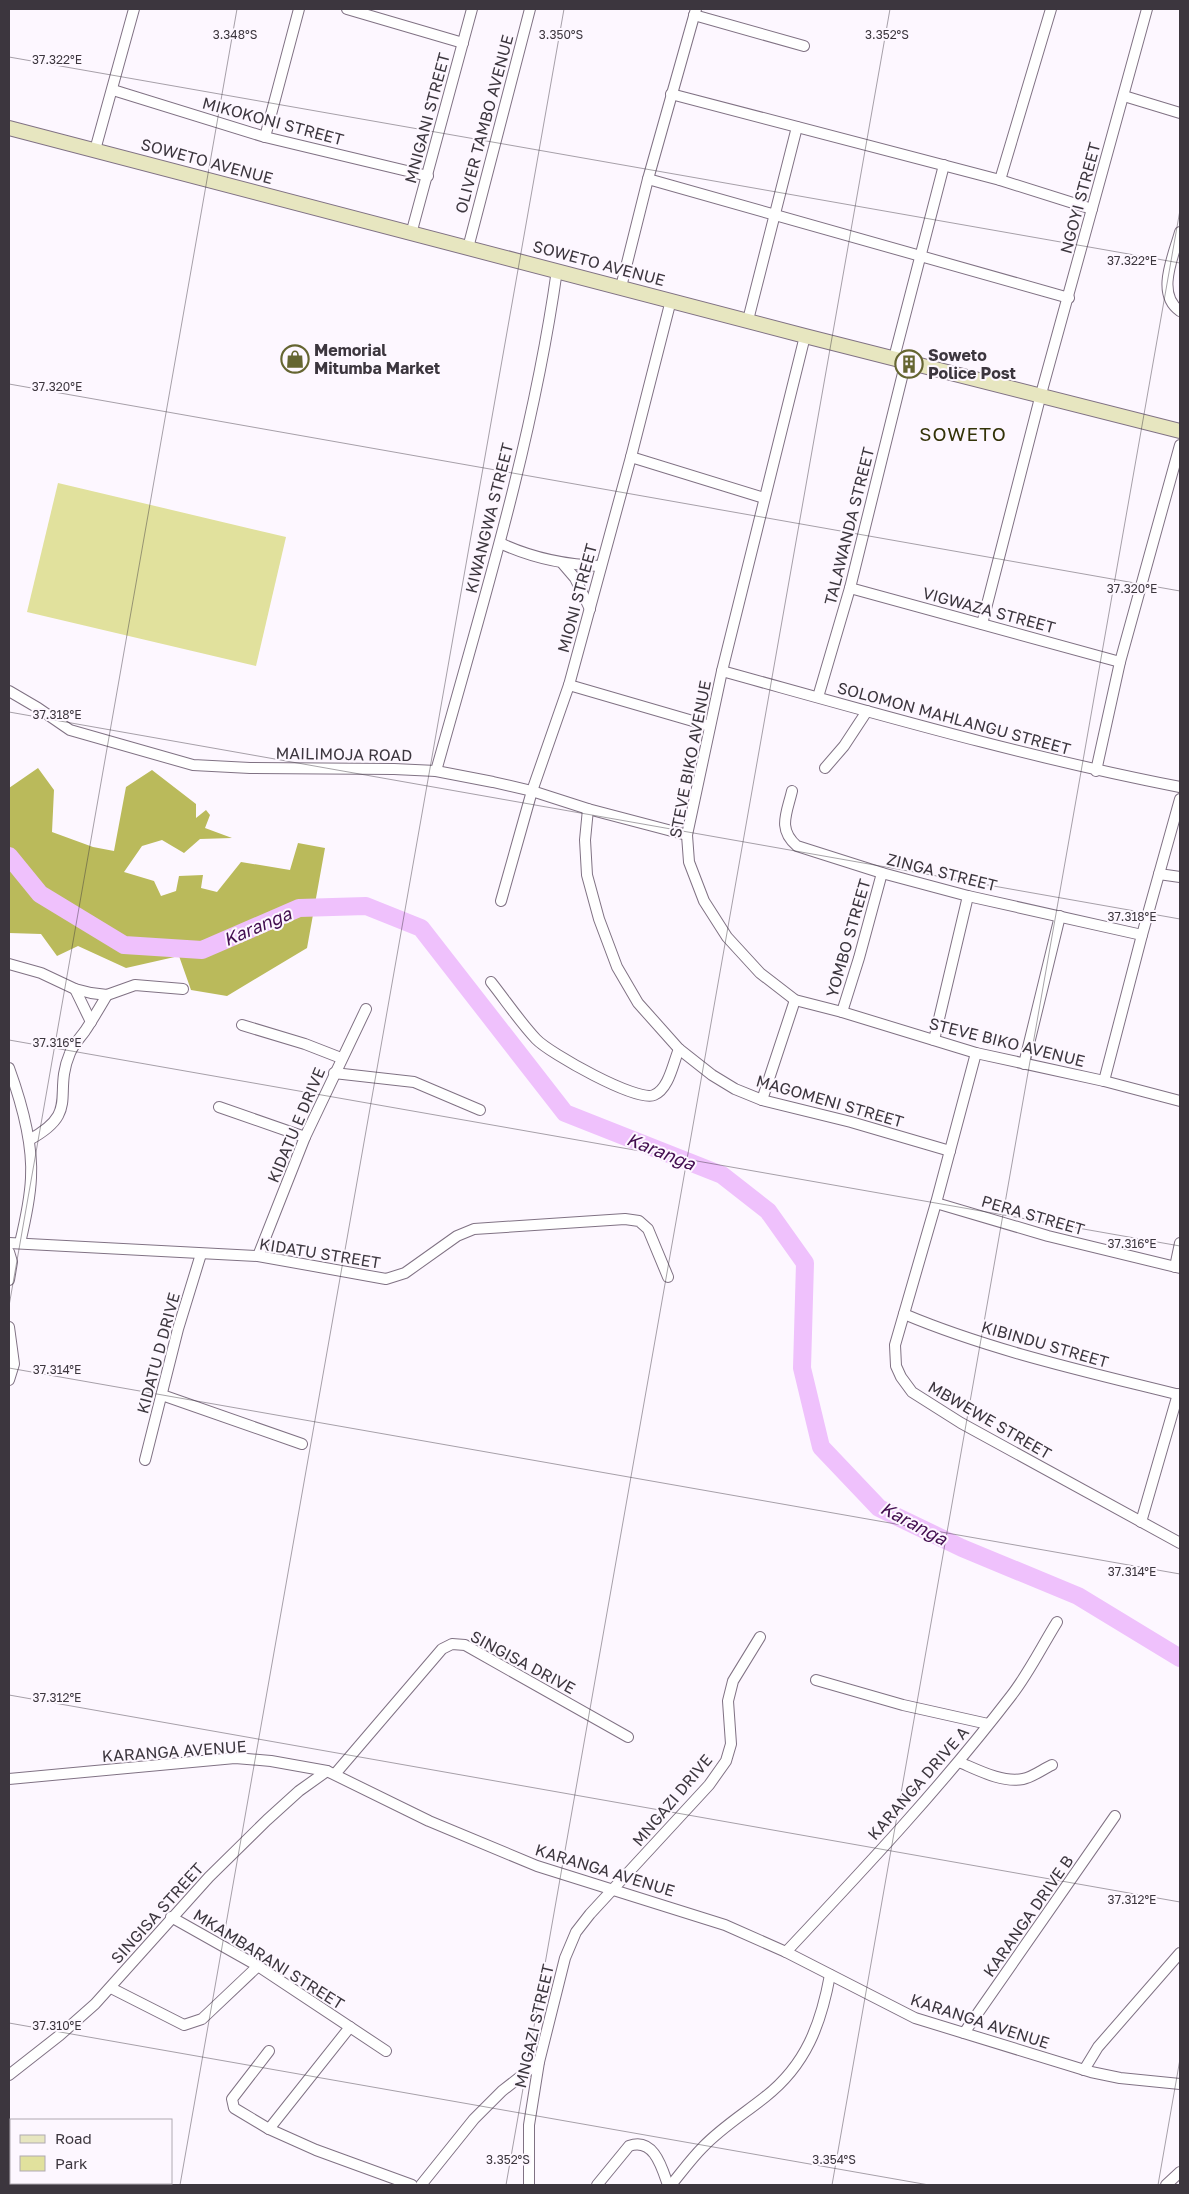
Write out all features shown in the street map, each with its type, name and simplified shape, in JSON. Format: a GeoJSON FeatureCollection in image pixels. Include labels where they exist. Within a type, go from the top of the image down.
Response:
{"type":"FeatureCollection","features":[{"type":"Feature","properties":{"kind":"street"},"geometry":{"type":"LineString","coordinates":[[95,150],[134,9]]}},
{"type":"Feature","properties":{"kind":"street"},"geometry":{"type":"LineString","coordinates":[[265,137],[299,9]]}},
{"type":"Feature","properties":{"kind":"street"},"geometry":{"type":"LineString","coordinates":[[347,9],[462,43]]}},
{"type":"Feature","properties":{"kind":"street","name":"MNIGANI STREET"},"geometry":{"type":"LineString","coordinates":[[411,234],[472,9]]}},
{"type":"Feature","properties":{"kind":"street","name":"OLIVER TAMBO AVENUE"},"geometry":{"type":"LineString","coordinates":[[468,248],[530,9]]}},
{"type":"Feature","properties":{"kind":"street"},"geometry":{"type":"LineString","coordinates":[[1000,180],[1041,48],[1051,9]]}},
{"type":"Feature","properties":{"kind":"street","name":"NGOYI STREET"},"geometry":{"type":"LineString","coordinates":[[982,624],[1041,394],[1147,9]]}},
{"type":"Feature","properties":{"kind":"street"},"geometry":{"type":"LineString","coordinates":[[621,287],[648,179],[695,12],[804,46]]}},
{"type":"Feature","properties":{"kind":"street","name":"MIKOKONI STREET"},"geometry":{"type":"LineString","coordinates":[[113,90],[265,137],[428,176]]}},
{"type":"Feature","properties":{"kind":"street"},"geometry":{"type":"LineString","coordinates":[[672,94],[1000,180],[1092,209]]}},
{"type":"Feature","properties":{"kind":"street"},"geometry":{"type":"LineString","coordinates":[[1124,96],[1180,113]]}},
{"type":"Feature","properties":{"kind":"street"},"geometry":{"type":"LineString","coordinates":[[748,320],[797,127]]}},
{"type":"Feature","properties":{"kind":"street","name":"SOWETO AVENUE"},"geometry":{"type":"LineString","coordinates":[[9,128],[805,336],[1041,394],[1180,431]]}},
{"type":"Feature","properties":{"kind":"street","name":"TALAWANDA STREET"},"geometry":{"type":"LineString","coordinates":[[818,697],[850,588],[921,255],[944,165]]}},
{"type":"Feature","properties":{"kind":"street"},"geometry":{"type":"LineString","coordinates":[[648,179],[774,213],[1068,298]]}},
{"type":"Feature","properties":{"kind":"street"},"geometry":{"type":"LineString","coordinates":[[1180,232],[1168,279],[1168,295],[1173,306],[1180,311]]}},
{"type":"Feature","properties":{"kind":"street","name":"KIWANGWA STREET"},"geometry":{"type":"LineString","coordinates":[[436,772],[500,543],[540,378],[557,270]]}},
{"type":"Feature","properties":{"kind":"street","name":"MIONI STREET"},"geometry":{"type":"LineString","coordinates":[[501,901],[532,791],[569,685],[631,457],[670,300]]}},
{"type":"Feature","properties":{"kind":"street","name":"STEVE BIKO AVENUE"},"geometry":{"type":"LineString","coordinates":[[805,336],[722,671],[687,835],[692,870],[704,901],[726,937],[760,973],[795,1000],[842,1012],[976,1053],[1104,1081],[1180,1101]]}},
{"type":"Feature","properties":{"kind":"street"},"geometry":{"type":"LineString","coordinates":[[1096,771],[1120,662],[1180,445]]}},
{"type":"Feature","properties":{"kind":"street"},"geometry":{"type":"LineString","coordinates":[[631,457],[764,498]]}},
{"type":"Feature","properties":{"kind":"street"},"geometry":{"type":"LineString","coordinates":[[500,543],[516,551],[562,564],[601,566]]}},
{"type":"Feature","properties":{"kind":"street"},"geometry":{"type":"LineString","coordinates":[[562,564],[575,578],[590,609]]}},
{"type":"Feature","properties":{"kind":"street","name":"VIGWAZA STREET"},"geometry":{"type":"LineString","coordinates":[[850,588],[1120,662]]}},
{"type":"Feature","properties":{"kind":"street","name":"SOLOMON MAHLANGU STREET"},"geometry":{"type":"LineString","coordinates":[[722,671],[1096,771],[1180,787]]}},
{"type":"Feature","properties":{"kind":"street"},"geometry":{"type":"LineString","coordinates":[[569,685],[710,726]]}},
{"type":"Feature","properties":{"kind":"street","name":"MAILIMOJA ROAD"},"geometry":{"type":"LineString","coordinates":[[9,690],[70,730],[193,765],[250,768],[394,769],[436,772],[532,791],[588,810],[687,835]]}},
{"type":"Feature","properties":{"kind":"street"},"geometry":{"type":"LineString","coordinates":[[825,768],[844,746],[867,711]]}},
{"type":"Feature","properties":{"kind":"street","name":"ZINGA STREET"},"geometry":{"type":"LineString","coordinates":[[792,791],[785,822],[785,832],[796,846],[882,873],[968,896],[1142,935]]}},
{"type":"Feature","properties":{"kind":"street"},"geometry":{"type":"LineString","coordinates":[[1104,1081],[1180,799]]}},
{"type":"Feature","properties":{"kind":"street","name":"MAGOMENI STREET"},"geometry":{"type":"LineString","coordinates":[[588,810],[585,840],[587,875],[599,919],[618,967],[638,1004],[679,1049],[712,1076],[735,1089],[762,1100],[861,1125],[950,1151]]}},
{"type":"Feature","properties":{"kind":"street","name":"YOMBO STREET"},"geometry":{"type":"LineString","coordinates":[[842,1012],[882,873]]}},
{"type":"Feature","properties":{"kind":"street"},"geometry":{"type":"LineString","coordinates":[[1159,874],[1180,877]]}},
{"type":"Feature","properties":{"kind":"street"},"geometry":{"type":"LineString","coordinates":[[934,1040],[968,896]]}},
{"type":"Feature","properties":{"kind":"street"},"geometry":{"type":"LineString","coordinates":[[1024,1064],[1060,916]]}},
{"type":"Feature","properties":{"kind":"street"},"geometry":{"type":"LineString","coordinates":[[9,964],[41,973],[75,989],[107,995],[135,985],[183,988]]}},
{"type":"Feature","properties":{"kind":"street"},"geometry":{"type":"LineString","coordinates":[[491,982],[537,1039],[549,1050],[627,1091],[644,1096],[653,1096],[661,1091],[679,1049]]}},
{"type":"Feature","properties":{"kind":"street"},"geometry":{"type":"LineString","coordinates":[[75,989],[91,1022]]}},
{"type":"Feature","properties":{"kind":"street"},"geometry":{"type":"LineString","coordinates":[[28,1140],[47,1130],[57,1120],[63,1101],[66,1065],[70,1052],[107,995]]}},
{"type":"Feature","properties":{"kind":"street"},"geometry":{"type":"LineString","coordinates":[[762,1100],[795,1000]]}},
{"type":"Feature","properties":{"kind":"street","name":"KIDATU E DRIVE"},"geometry":{"type":"LineString","coordinates":[[258,1256],[305,1137],[366,1008]]}},
{"type":"Feature","properties":{"kind":"street"},"geometry":{"type":"LineString","coordinates":[[242,1025],[306,1044],[341,1058]]}},
{"type":"Feature","properties":{"kind":"street","name":"MBWEWE STREET"},"geometry":{"type":"LineString","coordinates":[[976,1053],[936,1203],[895,1345],[896,1366],[900,1377],[912,1392],[960,1423],[1180,1543]]}},
{"type":"Feature","properties":{"kind":"street"},"geometry":{"type":"LineString","coordinates":[[9,1068],[28,1140],[32,1176],[20,1243]]}},
{"type":"Feature","properties":{"kind":"street"},"geometry":{"type":"LineString","coordinates":[[334,1073],[414,1082],[480,1110]]}},
{"type":"Feature","properties":{"kind":"street"},"geometry":{"type":"LineString","coordinates":[[219,1107],[305,1137]]}},
{"type":"Feature","properties":{"kind":"street","name":"PERA STREET"},"geometry":{"type":"LineString","coordinates":[[936,1203],[1048,1236],[1178,1267]]}},
{"type":"Feature","properties":{"kind":"street","name":"KIDATU STREET"},"geometry":{"type":"LineString","coordinates":[[9,1243],[258,1256],[386,1279],[405,1273],[456,1236],[474,1229],[625,1219],[639,1221],[648,1229],[668,1276]]}},
{"type":"Feature","properties":{"kind":"street"},"geometry":{"type":"LineString","coordinates":[[1178,1267],[1180,1243]]}},
{"type":"Feature","properties":{"kind":"street"},"geometry":{"type":"LineString","coordinates":[[9,1252],[12,1262],[9,1280]]}},
{"type":"Feature","properties":{"kind":"street","name":"KIDATU D DRIVE"},"geometry":{"type":"LineString","coordinates":[[145,1460],[178,1329],[201,1254]]}},
{"type":"Feature","properties":{"kind":"street","name":"KIBINDU STREET"},"geometry":{"type":"LineString","coordinates":[[904,1314],[937,1328],[1044,1360],[1179,1395]]}},
{"type":"Feature","properties":{"kind":"street"},"geometry":{"type":"LineString","coordinates":[[9,1327],[14,1364],[9,1380]]}},
{"type":"Feature","properties":{"kind":"street"},"geometry":{"type":"LineString","coordinates":[[162,1395],[302,1444]]}},
{"type":"Feature","properties":{"kind":"street"},"geometry":{"type":"LineString","coordinates":[[1141,1522],[1179,1395]]}},
{"type":"Feature","properties":{"kind":"street","name":"KARANGA DRIVE A"},"geometry":{"type":"LineString","coordinates":[[786,1952],[860,1873],[959,1762],[1012,1695],[1057,1622]]}},
{"type":"Feature","properties":{"kind":"street","name":"MNGAZI DRIVE"},"geometry":{"type":"LineString","coordinates":[[614,1890],[709,1785],[726,1760],[731,1744],[728,1701],[733,1682],[760,1637]]}},
{"type":"Feature","properties":{"kind":"street","name":"SINGISA DRIVE"},"geometry":{"type":"LineString","coordinates":[[331,1773],[442,1649],[452,1644],[465,1645],[628,1736]]}},
{"type":"Feature","properties":{"kind":"street"},"geometry":{"type":"LineString","coordinates":[[816,1680],[903,1705],[988,1724]]}},
{"type":"Feature","properties":{"kind":"street","name":"KARANGA AVENUE"},"geometry":{"type":"LineString","coordinates":[[9,1779],[235,1758],[271,1761],[331,1773],[429,1822],[537,1866],[725,1925],[786,1952],[916,2018],[955,2032],[964,2033],[1084,2070],[1120,2078],[1180,2084]]}},
{"type":"Feature","properties":{"kind":"street"},"geometry":{"type":"LineString","coordinates":[[959,1762],[984,1773],[1008,1779],[1024,1779],[1052,1765]]}},
{"type":"Feature","properties":{"kind":"street","name":"SINGISA STREET"},"geometry":{"type":"LineString","coordinates":[[9,2075],[60,2035],[111,1988],[171,1917],[267,1820],[299,1791],[331,1773]]}},
{"type":"Feature","properties":{"kind":"street","name":"KARANGA DRIVE B"},"geometry":{"type":"LineString","coordinates":[[964,2033],[1116,1816]]}},
{"type":"Feature","properties":{"kind":"street","name":"MNGAZI STREET"},"geometry":{"type":"LineString","coordinates":[[528,2185],[529,2125],[539,2062],[565,1958],[576,1932],[590,1914],[614,1890]]}},
{"type":"Feature","properties":{"kind":"street","name":"MKAMBARANI STREET"},"geometry":{"type":"LineString","coordinates":[[171,1917],[258,1966],[386,2051]]}},
{"type":"Feature","properties":{"kind":"street"},"geometry":{"type":"LineString","coordinates":[[1084,2070],[1098,2047],[1180,1953]]}},
{"type":"Feature","properties":{"kind":"street"},"geometry":{"type":"LineString","coordinates":[[111,1988],[184,2025],[202,2019],[258,1966]]}},
{"type":"Feature","properties":{"kind":"street"},"geometry":{"type":"LineString","coordinates":[[597,2185],[629,2146],[639,2144],[654,2152],[669,2185],[703,2147],[767,2096],[789,2073],[805,2051],[821,2018],[830,1975]]}},
{"type":"Feature","properties":{"kind":"street","name":"MKAMBARANI STREET"},"geometry":{"type":"LineString","coordinates":[[269,2129],[350,2026]]}},
{"type":"Feature","properties":{"kind":"street"},"geometry":{"type":"LineString","coordinates":[[269,2051],[236,2093],[232,2103],[234,2108],[269,2129],[316,2150],[412,2185]]}},
{"type":"Feature","properties":{"kind":"street"},"geometry":{"type":"LineString","coordinates":[[421,2185],[474,2120],[502,2091],[539,2062]]}},
{"type":"Feature","properties":{"kind":"street"},"geometry":{"type":"LineString","coordinates":[[1166,2185],[1180,2172]]}},
{"type":"Feature","properties":{"kind":"green space"},"geometry":{"type":"Polygon","coordinates":[[[58,483],[286,537],[256,666],[27,612],[58,483]]]}},
{"type":"Feature","properties":{"kind":"shaded area"},"geometry":{"type":"Polygon","coordinates":[[[38,768],[54,790],[52,832],[93,847],[114,851],[126,787],[152,770],[196,804],[196,818],[206,810],[210,815],[205,828],[232,838],[200,839],[184,853],[162,840],[142,846],[124,872],[154,881],[161,896],[176,891],[179,876],[203,875],[201,888],[217,892],[241,862],[290,870],[298,843],[325,848],[307,948],[227,996],[191,990],[179,956],[126,968],[78,946],[57,956],[41,934],[9,933],[9,788],[38,768]]]}},
{"type":"Feature","properties":{"kind":"waterway","name":"Karanga"},"geometry":{"type":"LineString","coordinates":[[9,856],[40,894],[124,945],[202,950],[299,908],[366,906],[421,928],[565,1113],[722,1175],[768,1211],[805,1263],[802,1368],[821,1447],[879,1508],[962,1548],[1078,1596],[1180,1658]]}},
{"type":"Feature","properties":{"kind":"place","name":"Memorial Mitumba Market"},"geometry":{"type":"Point","coordinates":[295,359]}},
{"type":"Feature","properties":{"kind":"place","name":"Soweto Police Post"},"geometry":{"type":"Point","coordinates":[909,364]}},
{"type":"Feature","properties":{"kind":"district","name":"SOWETO"},"geometry":{"type":"Point","coordinates":[963,433]}}]}
